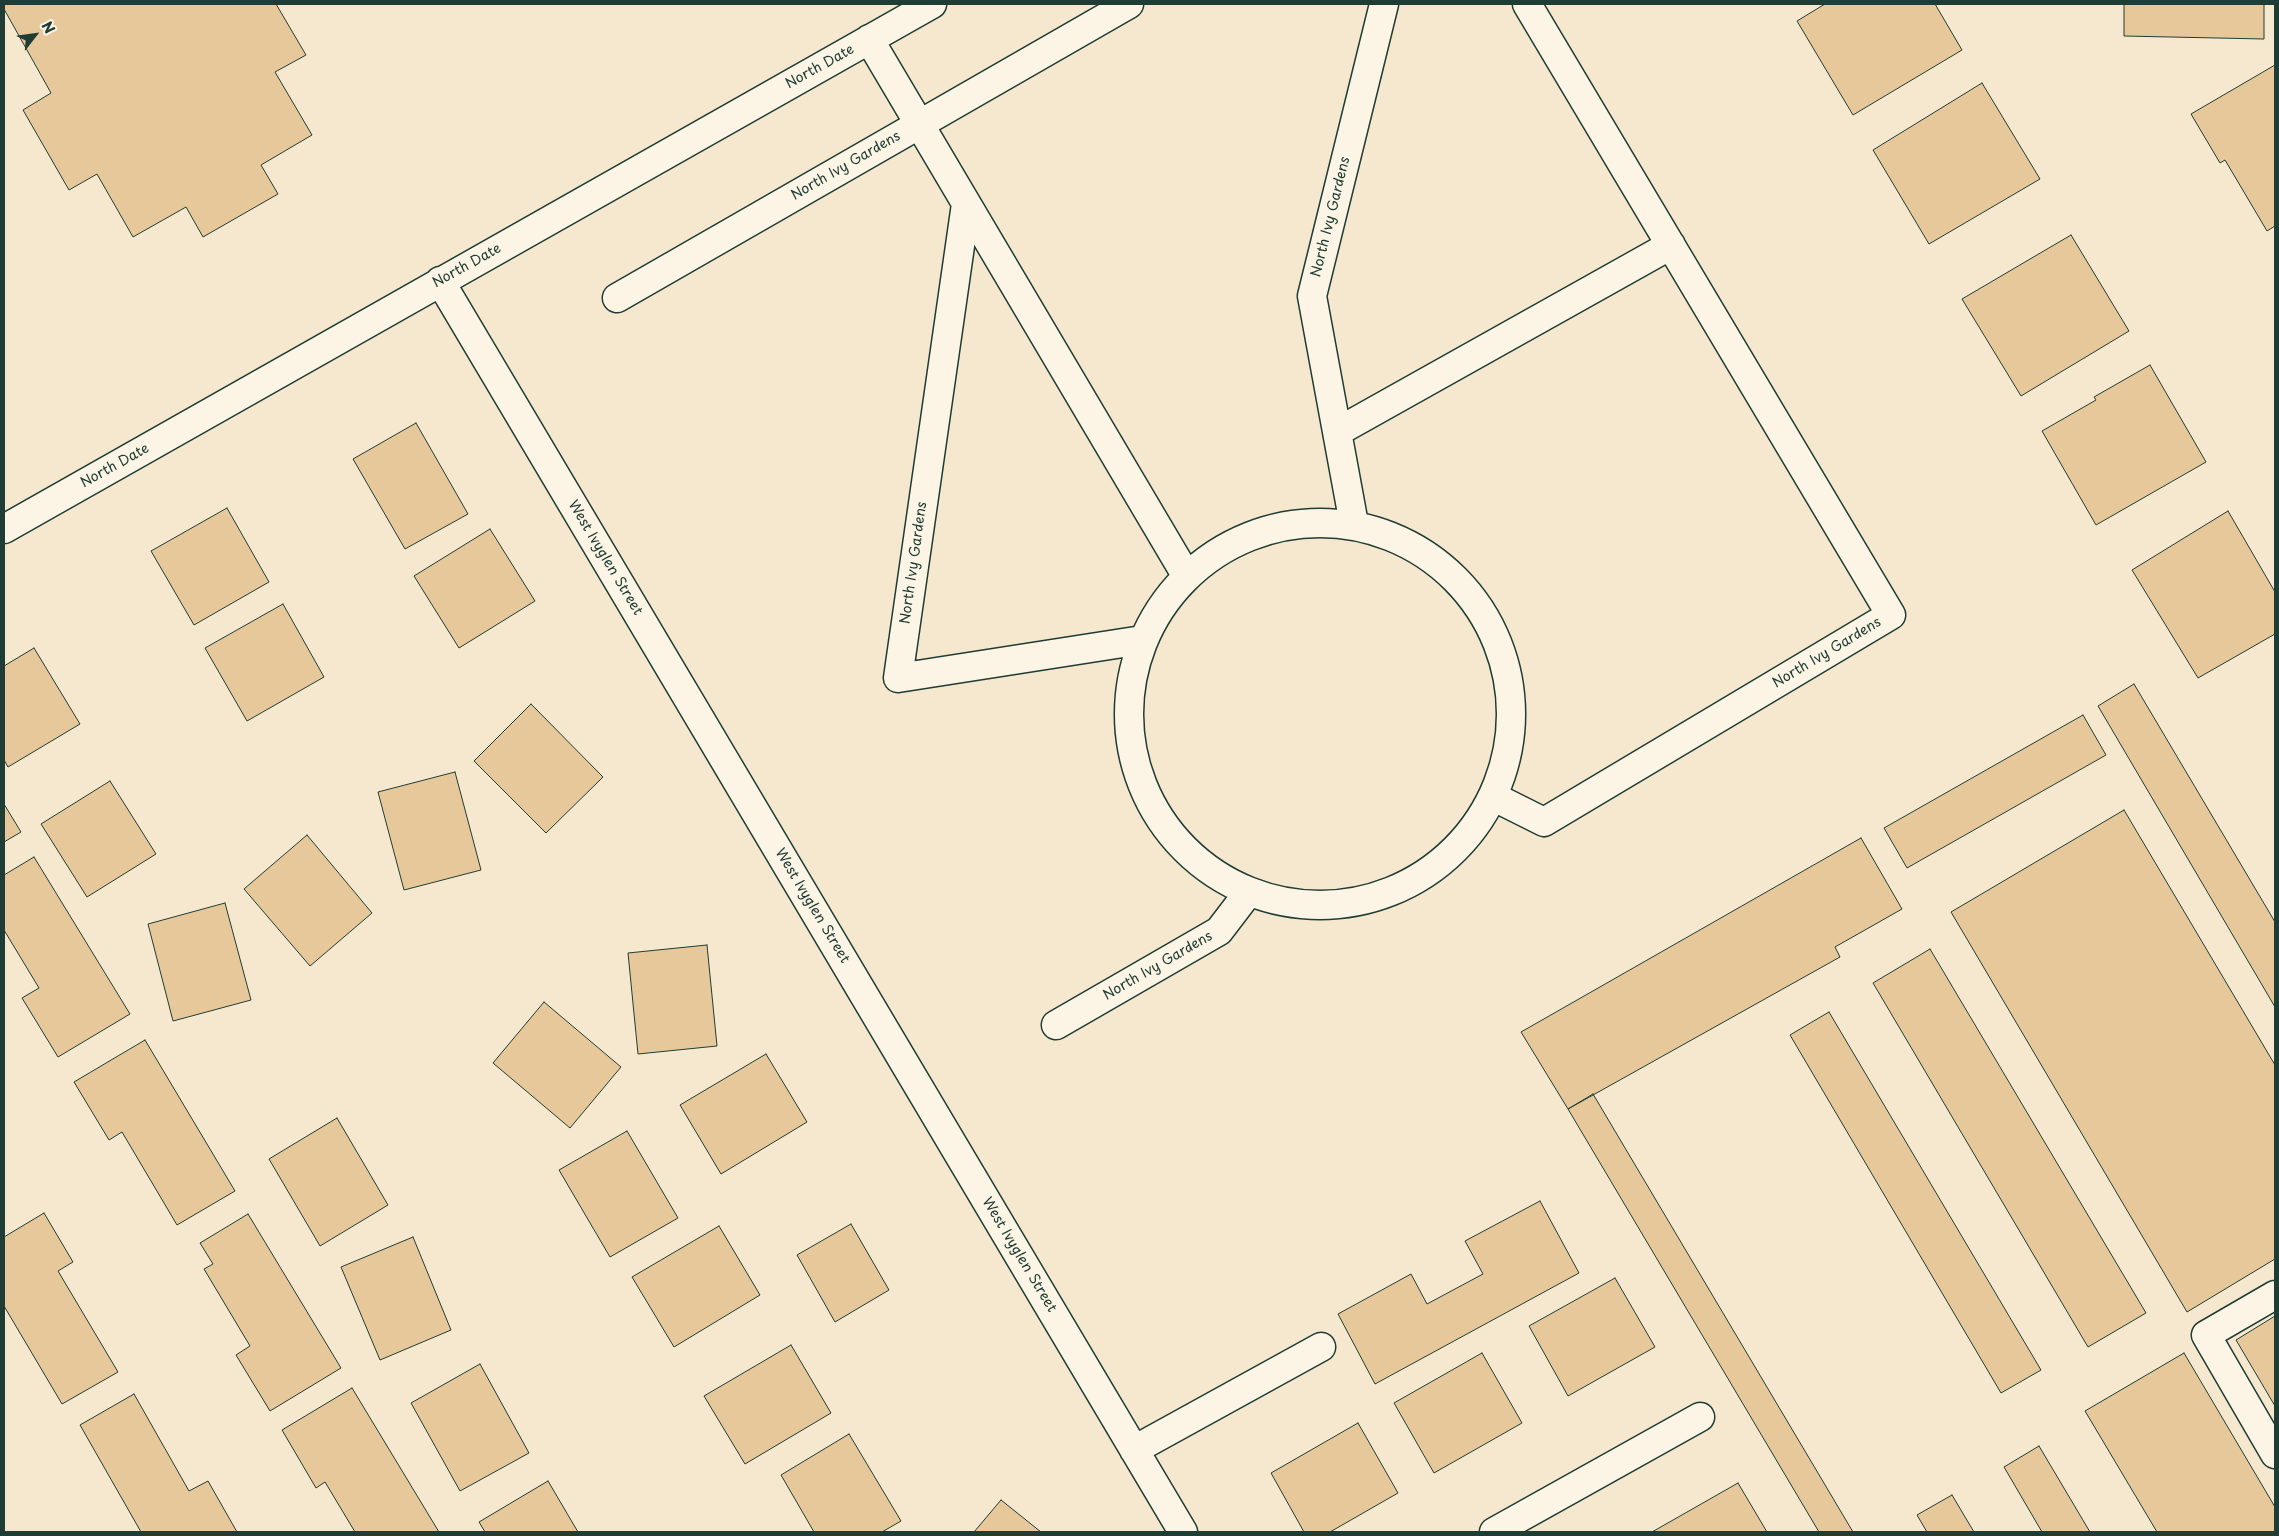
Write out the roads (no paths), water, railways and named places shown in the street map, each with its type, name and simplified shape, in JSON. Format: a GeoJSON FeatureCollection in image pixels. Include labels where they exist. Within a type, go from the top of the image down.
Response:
{"type":"FeatureCollection","features":[{"type":"Feature","properties":{"kind":"street","name":"North Date"},"geometry":{"type":"LineString","coordinates":[[4,528],[932,4]]}},
{"type":"Feature","properties":{"kind":"street","name":"North Ivy Gardens"},"geometry":{"type":"LineString","coordinates":[[617,298],[1129,4]]}},
{"type":"Feature","properties":{"kind":"street","name":"North Ivy Gardens"},"geometry":{"type":"LineString","coordinates":[[1354,524],[1312,296],[1384,4]]}},
{"type":"Feature","properties":{"kind":"street","name":"North Ivy Gardens"},"geometry":{"type":"LineString","coordinates":[[1494,797],[1544,822],[1891,615],[1527,4]]}},
{"type":"Feature","properties":{"kind":"street"},"geometry":{"type":"LineString","coordinates":[[869,39],[1186,575]]}},
{"type":"Feature","properties":{"kind":"street","name":"North Ivy Gardens"},"geometry":{"type":"LineString","coordinates":[[966,204],[898,678],[1142,640]]}},
{"type":"Feature","properties":{"kind":"street"},"geometry":{"type":"LineString","coordinates":[[1337,432],[1671,245]]}},
{"type":"Feature","properties":{"kind":"street","name":"West Ivyglen Street"},"geometry":{"type":"LineString","coordinates":[[440,281],[1183,1532]]}},
{"type":"Feature","properties":{"kind":"street"},"geometry":{"type":"LineString","coordinates":[[1293,522],[1354,524],[1410,544],[1457,579],[1491,626],[1510,682],[1511,741],[1494,797],[1462,845],[1417,882],[1363,902],[1304,907],[1248,893],[1196,862],[1157,815],[1133,759],[1128,699],[1142,640],[1161,605],[1186,575],[1236,540],[1293,522]]}},
{"type":"Feature","properties":{"kind":"street","name":"North Ivy Gardens"},"geometry":{"type":"LineString","coordinates":[[1056,1025],[1219,931],[1248,893]]}},
{"type":"Feature","properties":{"kind":"street"},"geometry":{"type":"LineString","coordinates":[[2275,1295],[2206,1335],[2275,1454]]}},
{"type":"Feature","properties":{"kind":"street"},"geometry":{"type":"LineString","coordinates":[[1134,1450],[1321,1347]]}},
{"type":"Feature","properties":{"kind":"street"},"geometry":{"type":"LineString","coordinates":[[1494,1532],[1700,1417]]}}]}
